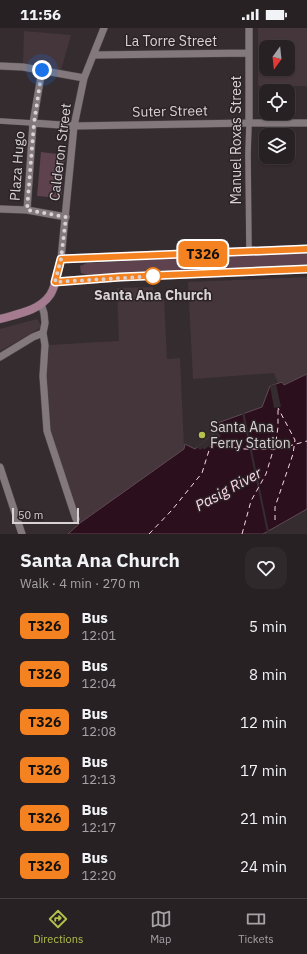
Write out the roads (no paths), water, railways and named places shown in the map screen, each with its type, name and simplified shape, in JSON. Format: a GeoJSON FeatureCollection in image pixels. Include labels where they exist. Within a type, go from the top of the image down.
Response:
{"type":"FeatureCollection","features":[{"type":"Feature","properties":{"kind":"main road"},"geometry":{"type":"LineString","coordinates":[[61,259],[307,249]]}},
{"type":"Feature","properties":{"kind":"main road","name":"Calderon Street"},"geometry":{"type":"LineString","coordinates":[[41,304],[50,295],[61,259]]}},
{"type":"Feature","properties":{"kind":"main road"},"geometry":{"type":"LineString","coordinates":[[55,282],[120,277],[307,269]]}},
{"type":"Feature","properties":{"kind":"main road"},"geometry":{"type":"LineString","coordinates":[[0,319],[27,312],[41,304]]}},
{"type":"Feature","properties":{"kind":"street","name":"Calderon Street"},"geometry":{"type":"LineString","coordinates":[[61,259],[74,126],[84,78],[104,28]]}},
{"type":"Feature","properties":{"kind":"street","name":"Manuel Roxas Street"},"geometry":{"type":"LineString","coordinates":[[249,28],[249,252]]}},
{"type":"Feature","properties":{"kind":"street","name":"La Torre Street"},"geometry":{"type":"LineString","coordinates":[[94,55],[249,53]]}},
{"type":"Feature","properties":{"kind":"street"},"geometry":{"type":"LineString","coordinates":[[0,66],[23,67],[84,78]]}},
{"type":"Feature","properties":{"kind":"street","name":"Plaza Hugo"},"geometry":{"type":"LineString","coordinates":[[27,210],[34,123],[42,70]]}},
{"type":"Feature","properties":{"kind":"street","name":"Plaza Hugo"},"geometry":{"type":"LineString","coordinates":[[0,121],[34,123]]}},
{"type":"Feature","properties":{"kind":"street","name":"Suter Street"},"geometry":{"type":"LineString","coordinates":[[34,123],[74,126],[307,123]]}},
{"type":"Feature","properties":{"kind":"street"},"geometry":{"type":"LineString","coordinates":[[0,209],[27,210],[66,217]]}},
{"type":"Feature","properties":{"kind":"street"},"geometry":{"type":"LineString","coordinates":[[41,304],[45,323],[43,332],[45,345],[43,376],[47,431],[76,519]]}},
{"type":"Feature","properties":{"kind":"street"},"geometry":{"type":"LineString","coordinates":[[0,357],[43,332]]}},
{"type":"Feature","properties":{"kind":"street"},"geometry":{"type":"LineString","coordinates":[[0,466],[22,534]]}},
{"type":"Feature","properties":{"kind":"water","name":"Pasig River"},"geometry":{"type":"Polygon","coordinates":[[[307,374],[307,509],[263,534],[68,534],[80,523],[184,449],[185,444],[195,449],[217,431],[212,425],[262,407],[270,386],[282,382],[284,385],[307,374]]]}},
{"type":"Feature","properties":{"kind":"place","name":"Santa Ana Church"},"geometry":{"type":"Point","coordinates":[153,276]}},
{"type":"Feature","properties":{"kind":"place","name":"Santa Ana Ferry Station"},"geometry":{"type":"Point","coordinates":[202,435]}}]}
